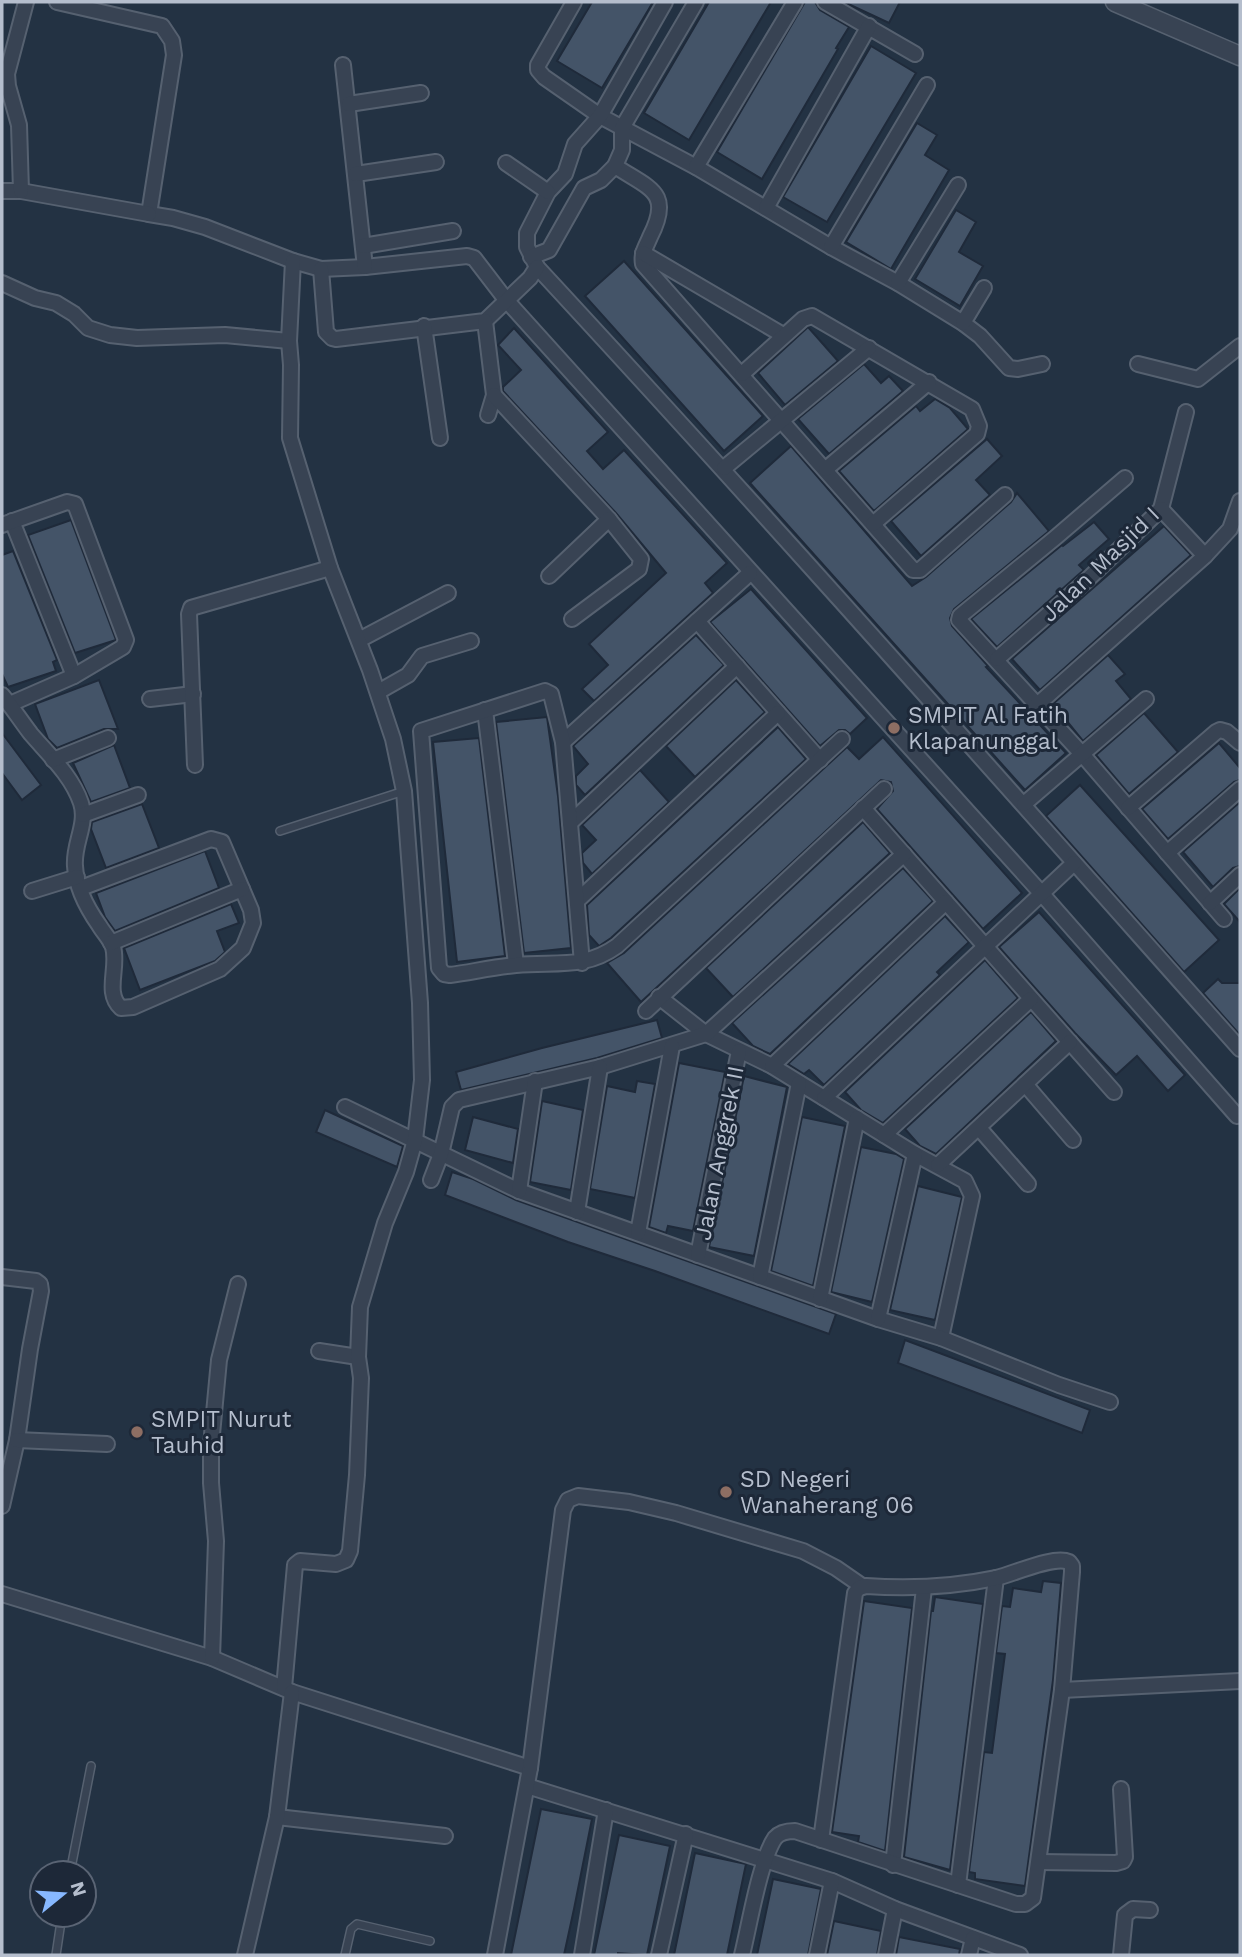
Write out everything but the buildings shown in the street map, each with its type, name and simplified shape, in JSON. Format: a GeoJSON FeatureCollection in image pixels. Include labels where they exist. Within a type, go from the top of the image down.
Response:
{"type":"FeatureCollection","features":[{"type":"Feature","properties":{"kind":"street"},"geometry":{"type":"LineString","coordinates":[[21,191],[19,125],[7,74],[26,2]]}},
{"type":"Feature","properties":{"kind":"street"},"geometry":{"type":"LineString","coordinates":[[57,2],[162,26],[173,41],[174,55],[149,214]]}},
{"type":"Feature","properties":{"kind":"street"},"geometry":{"type":"LineString","coordinates":[[574,2],[538,65],[538,71],[600,116],[696,167],[963,323],[980,336],[1009,368],[1042,364]]}},
{"type":"Feature","properties":{"kind":"street"},"geometry":{"type":"LineString","coordinates":[[665,2],[600,116],[575,144],[565,174],[548,192],[527,233],[527,247],[533,267],[724,468],[1024,804],[1071,867],[1240,1049]]}},
{"type":"Feature","properties":{"kind":"street"},"geometry":{"type":"LineString","coordinates":[[321,269],[326,332],[332,338],[485,321],[511,297],[549,250],[584,188],[601,180],[615,166],[622,150],[622,128],[696,2]]}},
{"type":"Feature","properties":{"kind":"street"},"geometry":{"type":"LineString","coordinates":[[696,167],[795,2]]}},
{"type":"Feature","properties":{"kind":"street"},"geometry":{"type":"LineString","coordinates":[[825,2],[915,54]]}},
{"type":"Feature","properties":{"kind":"street"},"geometry":{"type":"LineString","coordinates":[[1115,2],[1240,57]]}},
{"type":"Feature","properties":{"kind":"street"},"geometry":{"type":"LineString","coordinates":[[765,208],[869,26]]}},
{"type":"Feature","properties":{"kind":"street"},"geometry":{"type":"LineString","coordinates":[[343,65],[365,267]]}},
{"type":"Feature","properties":{"kind":"street"},"geometry":{"type":"LineString","coordinates":[[831,247],[927,85]]}},
{"type":"Feature","properties":{"kind":"street"},"geometry":{"type":"LineString","coordinates":[[349,104],[421,93]]}},
{"type":"Feature","properties":{"kind":"street"},"geometry":{"type":"LineString","coordinates":[[356,174],[436,162]]}},
{"type":"Feature","properties":{"kind":"street"},"geometry":{"type":"LineString","coordinates":[[506,163],[548,192]]}},
{"type":"Feature","properties":{"kind":"street"},"geometry":{"type":"LineString","coordinates":[[615,166],[653,191],[659,198],[660,209],[643,253],[642,260],[646,268],[913,570],[919,570],[1005,495]]}},
{"type":"Feature","properties":{"kind":"street"},"geometry":{"type":"LineString","coordinates":[[565,174],[584,188]]}},
{"type":"Feature","properties":{"kind":"street"},"geometry":{"type":"LineString","coordinates":[[898,283],[958,185]]}},
{"type":"Feature","properties":{"kind":"street"},"geometry":{"type":"LineString","coordinates":[[2,191],[21,191],[173,218],[321,269],[467,256],[474,258],[511,297],[750,573],[1047,889],[1237,1116]]}},
{"type":"Feature","properties":{"kind":"street"},"geometry":{"type":"LineString","coordinates":[[363,246],[453,231]]}},
{"type":"Feature","properties":{"kind":"street"},"geometry":{"type":"LineString","coordinates":[[643,253],[783,335]]}},
{"type":"Feature","properties":{"kind":"street"},"geometry":{"type":"LineString","coordinates":[[245,1955],[277,1817],[295,1565],[300,1561],[336,1564],[346,1560],[350,1551],[357,1475],[361,1378],[358,1357],[360,1307],[385,1223],[415,1140],[422,1080],[420,1003],[404,791],[393,739],[378,692],[330,568],[290,438],[289,341],[293,261]]}},
{"type":"Feature","properties":{"kind":"street"},"geometry":{"type":"LineString","coordinates":[[2,283],[35,298],[56,303],[74,314],[88,328],[110,335],[136,338],[225,335],[289,341]]}},
{"type":"Feature","properties":{"kind":"street"},"geometry":{"type":"LineString","coordinates":[[963,323],[984,288]]}},
{"type":"Feature","properties":{"kind":"street"},"geometry":{"type":"LineString","coordinates":[[742,374],[803,318],[812,316],[969,406],[979,426],[977,434],[873,524]]}},
{"type":"Feature","properties":{"kind":"street"},"geometry":{"type":"LineString","coordinates":[[485,321],[494,395],[488,415]]}},
{"type":"Feature","properties":{"kind":"street"},"geometry":{"type":"LineString","coordinates":[[424,326],[440,438]]}},
{"type":"Feature","properties":{"kind":"street"},"geometry":{"type":"LineString","coordinates":[[1138,363],[1198,379],[1240,346]]}},
{"type":"Feature","properties":{"kind":"street"},"geometry":{"type":"LineString","coordinates":[[724,468],[783,422],[869,348]]}},
{"type":"Feature","properties":{"kind":"street"},"geometry":{"type":"LineString","coordinates":[[826,469],[929,383]]}},
{"type":"Feature","properties":{"kind":"street"},"geometry":{"type":"LineString","coordinates":[[494,395],[638,554],[641,564],[639,569],[572,619]]}},
{"type":"Feature","properties":{"kind":"street","name":"Jalan Masjid I"},"geometry":{"type":"LineString","coordinates":[[997,659],[1085,582],[1161,509],[1186,412]]}},
{"type":"Feature","properties":{"kind":"street"},"geometry":{"type":"LineString","coordinates":[[1125,478],[960,615],[961,622],[1082,754],[1224,919]]}},
{"type":"Feature","properties":{"kind":"street"},"geometry":{"type":"LineString","coordinates":[[1036,706],[1205,556],[1230,529],[1240,500]]}},
{"type":"Feature","properties":{"kind":"street"},"geometry":{"type":"LineString","coordinates":[[32,891],[79,883],[211,839],[222,842],[254,923],[243,948],[220,970],[134,1007],[121,1008],[114,998],[115,958],[111,943],[92,914],[79,883],[75,851],[83,815],[75,789],[6,700],[74,676],[123,647],[126,639],[77,506],[73,502],[66,502],[7,523],[74,676]]}},
{"type":"Feature","properties":{"kind":"street"},"geometry":{"type":"LineString","coordinates":[[1161,509],[1205,556]]}},
{"type":"Feature","properties":{"kind":"street"},"geometry":{"type":"LineString","coordinates":[[549,576],[609,519]]}},
{"type":"Feature","properties":{"kind":"street"},"geometry":{"type":"LineString","coordinates":[[195,765],[189,614],[191,608],[330,568]]}},
{"type":"Feature","properties":{"kind":"street"},"geometry":{"type":"LineString","coordinates":[[563,742],[750,573]]}},
{"type":"Feature","properties":{"kind":"street"},"geometry":{"type":"LineString","coordinates":[[359,640],[448,593]]}},
{"type":"Feature","properties":{"kind":"street"},"geometry":{"type":"LineString","coordinates":[[697,621],[820,760]]}},
{"type":"Feature","properties":{"kind":"street"},"geometry":{"type":"LineString","coordinates":[[378,692],[408,675],[422,656],[471,641]]}},
{"type":"Feature","properties":{"kind":"street"},"geometry":{"type":"LineString","coordinates":[[570,823],[737,666]]}},
{"type":"Feature","properties":{"kind":"street"},"geometry":{"type":"LineString","coordinates":[[582,963],[563,742],[550,692],[545,691],[424,729],[421,734],[439,968],[444,974],[450,975],[516,964],[582,963],[600,958],[617,946],[842,738]]}},
{"type":"Feature","properties":{"kind":"street"},"geometry":{"type":"LineString","coordinates":[[150,699],[193,694]]}},
{"type":"Feature","properties":{"kind":"street"},"geometry":{"type":"LineString","coordinates":[[1024,804],[1146,699]]}},
{"type":"Feature","properties":{"kind":"street"},"geometry":{"type":"LineString","coordinates":[[485,710],[516,964]]}},
{"type":"Feature","properties":{"kind":"street"},"geometry":{"type":"LineString","coordinates":[[577,901],[778,713]]}},
{"type":"Feature","properties":{"kind":"street"},"geometry":{"type":"LineString","coordinates":[[1128,808],[1216,732],[1227,732],[1240,743]]}},
{"type":"Feature","properties":{"kind":"street"},"geometry":{"type":"LineString","coordinates":[[54,761],[108,738]]}},
{"type":"Feature","properties":{"kind":"street"},"geometry":{"type":"LineString","coordinates":[[646,1011],[884,789]]}},
{"type":"Feature","properties":{"kind":"street"},"geometry":{"type":"LineString","coordinates":[[1167,853],[1240,789]]}},
{"type":"Feature","properties":{"kind":"street"},"geometry":{"type":"LineString","coordinates":[[83,815],[138,795]]}},
{"type":"Feature","properties":{"kind":"street"},"geometry":{"type":"LineString","coordinates":[[863,808],[1114,1092]]}},
{"type":"Feature","properties":{"kind":"street"},"geometry":{"type":"LineString","coordinates":[[431,1180],[456,1102],[535,1081],[600,1068],[706,1034],[904,854]]}},
{"type":"Feature","properties":{"kind":"street"},"geometry":{"type":"LineString","coordinates":[[824,1098],[1071,867]]}},
{"type":"Feature","properties":{"kind":"street"},"geometry":{"type":"LineString","coordinates":[[1210,903],[1240,875]]}},
{"type":"Feature","properties":{"kind":"street"},"geometry":{"type":"LineString","coordinates":[[111,943],[242,889]]}},
{"type":"Feature","properties":{"kind":"street"},"geometry":{"type":"LineString","coordinates":[[772,1066],[946,902]]}},
{"type":"Feature","properties":{"kind":"street"},"geometry":{"type":"LineString","coordinates":[[659,997],[706,1034],[772,1066],[915,1154],[965,1181],[972,1196],[941,1338]]}},
{"type":"Feature","properties":{"kind":"street"},"geometry":{"type":"LineString","coordinates":[[884,1135],[1031,999]]}},
{"type":"Feature","properties":{"kind":"street"},"geometry":{"type":"LineString","coordinates":[[938,1165],[1070,1042]]}},
{"type":"Feature","properties":{"kind":"street"},"geometry":{"type":"LineString","coordinates":[[638,1233],[672,1046]]}},
{"type":"Feature","properties":{"kind":"street","name":"Jalan Anggrek II"},"geometry":{"type":"LineString","coordinates":[[698,1255],[739,1051]]}},
{"type":"Feature","properties":{"kind":"street"},"geometry":{"type":"LineString","coordinates":[[577,1212],[600,1068]]}},
{"type":"Feature","properties":{"kind":"street"},"geometry":{"type":"LineString","coordinates":[[519,1191],[535,1081]]}},
{"type":"Feature","properties":{"kind":"street"},"geometry":{"type":"LineString","coordinates":[[760,1277],[799,1083]]}},
{"type":"Feature","properties":{"kind":"street"},"geometry":{"type":"LineString","coordinates":[[1025,1084],[1073,1140]]}},
{"type":"Feature","properties":{"kind":"street"},"geometry":{"type":"LineString","coordinates":[[345,1107],[519,1191],[877,1319],[941,1338],[1059,1385],[1110,1402]]}},
{"type":"Feature","properties":{"kind":"street"},"geometry":{"type":"LineString","coordinates":[[820,1298],[857,1118]]}},
{"type":"Feature","properties":{"kind":"street"},"geometry":{"type":"LineString","coordinates":[[979,1128],[1028,1184]]}},
{"type":"Feature","properties":{"kind":"street"},"geometry":{"type":"LineString","coordinates":[[877,1319],[915,1154]]}},
{"type":"Feature","properties":{"kind":"street"},"geometry":{"type":"LineString","coordinates":[[2,1277],[36,1282],[40,1284],[41,1291],[18,1440],[2,1506]]}},
{"type":"Feature","properties":{"kind":"street"},"geometry":{"type":"LineString","coordinates":[[212,1658],[216,1541],[211,1446],[219,1360],[238,1284]]}},
{"type":"Feature","properties":{"kind":"street"},"geometry":{"type":"LineString","coordinates":[[319,1351],[358,1357]]}},
{"type":"Feature","properties":{"kind":"street"},"geometry":{"type":"LineString","coordinates":[[18,1440],[107,1444]]}},
{"type":"Feature","properties":{"kind":"street"},"geometry":{"type":"LineString","coordinates":[[495,1955],[530,1768],[564,1510],[568,1500],[578,1496],[629,1502],[676,1513],[803,1551],[836,1568],[862,1586],[924,1588],[996,1578],[1065,1560],[1072,1566],[1062,1690],[1034,1898],[1025,1905],[787,1831],[776,1837],[766,1859],[742,1955]]}},
{"type":"Feature","properties":{"kind":"street"},"geometry":{"type":"LineString","coordinates":[[958,1885],[996,1578]]}},
{"type":"Feature","properties":{"kind":"street"},"geometry":{"type":"LineString","coordinates":[[821,1840],[855,1593],[862,1586]]}},
{"type":"Feature","properties":{"kind":"street"},"geometry":{"type":"LineString","coordinates":[[892,1865],[924,1588]]}},
{"type":"Feature","properties":{"kind":"street"},"geometry":{"type":"LineString","coordinates":[[2,1594],[212,1658],[288,1690],[530,1768]]}},
{"type":"Feature","properties":{"kind":"street"},"geometry":{"type":"LineString","coordinates":[[1062,1690],[1240,1681]]}},
{"type":"Feature","properties":{"kind":"street"},"geometry":{"type":"LineString","coordinates":[[527,1786],[832,1881],[895,1909],[1020,1955]]}},
{"type":"Feature","properties":{"kind":"street"},"geometry":{"type":"LineString","coordinates":[[1039,1862],[1123,1861],[1125,1857],[1121,1789]]}},
{"type":"Feature","properties":{"kind":"street"},"geometry":{"type":"LineString","coordinates":[[582,1955],[606,1810]]}},
{"type":"Feature","properties":{"kind":"street"},"geometry":{"type":"LineString","coordinates":[[277,1817],[445,1836]]}},
{"type":"Feature","properties":{"kind":"street"},"geometry":{"type":"LineString","coordinates":[[659,1955],[686,1834]]}},
{"type":"Feature","properties":{"kind":"street"},"geometry":{"type":"LineString","coordinates":[[817,1955],[832,1881]]}},
{"type":"Feature","properties":{"kind":"street"},"geometry":{"type":"LineString","coordinates":[[886,1955],[895,1909]]}},
{"type":"Feature","properties":{"kind":"street"},"geometry":{"type":"LineString","coordinates":[[1121,1955],[1125,1915],[1133,1909],[1150,1910]]}},
{"type":"Feature","properties":{"kind":"street"},"geometry":{"type":"LineString","coordinates":[[969,1955],[973,1938]]}},
{"type":"Feature","properties":{"kind":"lane"},"geometry":{"type":"LineString","coordinates":[[281,831],[404,791]]}},
{"type":"Feature","properties":{"kind":"lane"},"geometry":{"type":"LineString","coordinates":[[73,1859],[91,1766]]}},
{"type":"Feature","properties":{"kind":"lane"},"geometry":{"type":"LineString","coordinates":[[345,1955],[351,1929],[357,1924],[430,1941]]}},
{"type":"Feature","properties":{"kind":"lane"},"geometry":{"type":"LineString","coordinates":[[56,1955],[60,1929]]}},
{"type":"Feature","properties":{"kind":"place","name":"SMPIT Al Fatih Klapanunggal"},"geometry":{"type":"Point","coordinates":[894,728]}},
{"type":"Feature","properties":{"kind":"place","name":"SMPIT Nurut Tauhid"},"geometry":{"type":"Point","coordinates":[137,1432]}},
{"type":"Feature","properties":{"kind":"place","name":"SD Negeri Wanaherang 06"},"geometry":{"type":"Point","coordinates":[726,1492]}}]}
